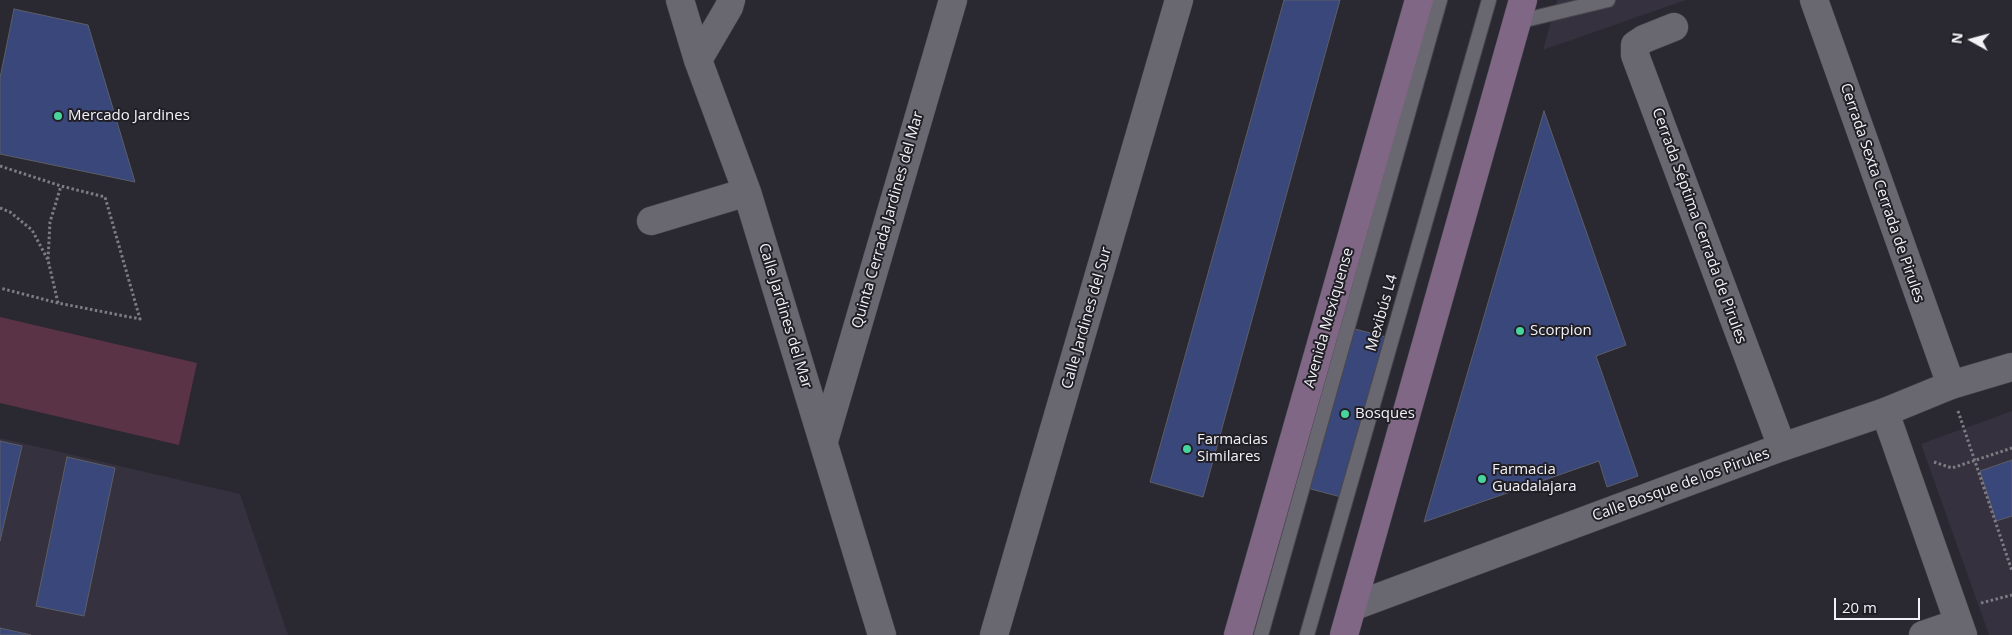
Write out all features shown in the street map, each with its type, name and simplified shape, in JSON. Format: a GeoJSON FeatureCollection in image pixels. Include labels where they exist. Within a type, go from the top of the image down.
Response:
{"type":"FeatureCollection","features":[{"type":"Feature","properties":{"kind":"main road","name":"Avenida Mexiquense"},"geometry":{"type":"LineString","coordinates":[[1238,635],[1419,0]]}},
{"type":"Feature","properties":{"kind":"main road"},"geometry":{"type":"LineString","coordinates":[[1344,635],[1520,11]]}},
{"type":"Feature","properties":{"kind":"street","name":"Calle Jardines del Mar"},"geometry":{"type":"LineString","coordinates":[[680,0],[698,60],[747,192],[882,635]]}},
{"type":"Feature","properties":{"kind":"street"},"geometry":{"type":"LineString","coordinates":[[698,60],[729,7],[731,0]]}},
{"type":"Feature","properties":{"kind":"street","name":"Quinta Cerrada Jardines del Mar"},"geometry":{"type":"LineString","coordinates":[[824,441],[953,0]]}},
{"type":"Feature","properties":{"kind":"street","name":"Calle Jardines del Sur"},"geometry":{"type":"LineString","coordinates":[[994,635],[1179,0]]}},
{"type":"Feature","properties":{"kind":"street","name":"Cerrada Sexta Cerrada de Pirules"},"geometry":{"type":"LineString","coordinates":[[1814,0],[1951,385]]}},
{"type":"Feature","properties":{"kind":"street","name":"Cerrada Séptima Cerrada de Pirules"},"geometry":{"type":"LineString","coordinates":[[1674,27],[1644,39],[1635,45],[1635,55],[1782,447]]}},
{"type":"Feature","properties":{"kind":"street"},"geometry":{"type":"LineString","coordinates":[[651,221],[747,192]]}},
{"type":"Feature","properties":{"kind":"street","name":"Calle Bosque de los Pirules"},"geometry":{"type":"LineString","coordinates":[[1352,607],[1782,447],[1884,412],[1951,385],[2012,367]]}},
{"type":"Feature","properties":{"kind":"street"},"geometry":{"type":"LineString","coordinates":[[1884,412],[1961,629],[1923,635]]}},
{"type":"Feature","properties":{"kind":"lane","name":"Mexibús L4"},"geometry":{"type":"LineString","coordinates":[[1261,635],[1440,0]]}},
{"type":"Feature","properties":{"kind":"lane","name":"Mexibús L4"},"geometry":{"type":"LineString","coordinates":[[1306,635],[1490,0]]}},
{"type":"Feature","properties":{"kind":"lane"},"geometry":{"type":"LineString","coordinates":[[1520,11],[1608,0]]}},
{"type":"Feature","properties":{"kind":"path"},"geometry":{"type":"LineString","coordinates":[[0,166],[60,186],[105,196],[140,319],[58,303],[0,288]]}},
{"type":"Feature","properties":{"kind":"path"},"geometry":{"type":"LineString","coordinates":[[48,260],[50,222],[60,186]]}},
{"type":"Feature","properties":{"kind":"path"},"geometry":{"type":"LineString","coordinates":[[0,208],[10,212],[32,230],[48,260],[58,303]]}},
{"type":"Feature","properties":{"kind":"path"},"geometry":{"type":"LineString","coordinates":[[1951,385],[1974,461],[2012,572]]}},
{"type":"Feature","properties":{"kind":"path"},"geometry":{"type":"LineString","coordinates":[[1898,450],[1952,468],[2012,448]]}},
{"type":"Feature","properties":{"kind":"shaded area"},"geometry":{"type":"Polygon","coordinates":[[[1557,0],[1686,0],[1543,50],[1557,0]]]}},
{"type":"Feature","properties":{"kind":"shaded area"},"geometry":{"type":"Polygon","coordinates":[[[0,317],[197,363],[179,445],[0,403],[0,317]]]}},
{"type":"Feature","properties":{"kind":"shaded area"},"geometry":{"type":"Polygon","coordinates":[[[2012,411],[2012,635],[1989,635],[1921,444],[2012,411]]]}},
{"type":"Feature","properties":{"kind":"shaded area"},"geometry":{"type":"Polygon","coordinates":[[[0,438],[240,494],[288,635],[0,635],[0,438]]]}},
{"type":"Feature","properties":{"kind":"building"},"geometry":{"type":"Polygon","coordinates":[[[1284,0],[1340,0],[1203,497],[1150,482],[1284,0]]]}},
{"type":"Feature","properties":{"kind":"building","name":"Mercado Jardines"},"geometry":{"type":"Polygon","coordinates":[[[14,9],[88,25],[135,182],[0,154],[0,78],[14,9]]]}},
{"type":"Feature","properties":{"kind":"building"},"geometry":{"type":"Polygon","coordinates":[[[1544,111],[1626,345],[1596,356],[1638,476],[1607,487],[1599,461],[1424,522],[1544,111]]]}},
{"type":"Feature","properties":{"kind":"building"},"geometry":{"type":"Polygon","coordinates":[[[1351,328],[1386,337],[1341,497],[1307,488],[1351,328]]]}},
{"type":"Feature","properties":{"kind":"building"},"geometry":{"type":"Polygon","coordinates":[[[0,441],[22,446],[0,541],[0,441]]]}},
{"type":"Feature","properties":{"kind":"building"},"geometry":{"type":"Polygon","coordinates":[[[67,457],[115,468],[84,616],[36,606],[67,457]]]}},
{"type":"Feature","properties":{"kind":"building"},"geometry":{"type":"Polygon","coordinates":[[[2012,460],[2012,516],[1996,521],[1980,471],[2012,460]]]}},
{"type":"Feature","properties":{"kind":"building"},"geometry":{"type":"Polygon","coordinates":[[[0,628],[31,635],[0,635],[0,628]]]}},
{"type":"Feature","properties":{"kind":"place","name":"Mercado Jardines"},"geometry":{"type":"Point","coordinates":[58,116]}},
{"type":"Feature","properties":{"kind":"place","name":"Scorpion"},"geometry":{"type":"Point","coordinates":[1520,331]}},
{"type":"Feature","properties":{"kind":"place","name":"Bosques"},"geometry":{"type":"Point","coordinates":[1345,414]}},
{"type":"Feature","properties":{"kind":"place","name":"Farmacias Similares"},"geometry":{"type":"Point","coordinates":[1187,449]}},
{"type":"Feature","properties":{"kind":"place","name":"Farmacia Guadalajara"},"geometry":{"type":"Point","coordinates":[1482,479]}}]}
